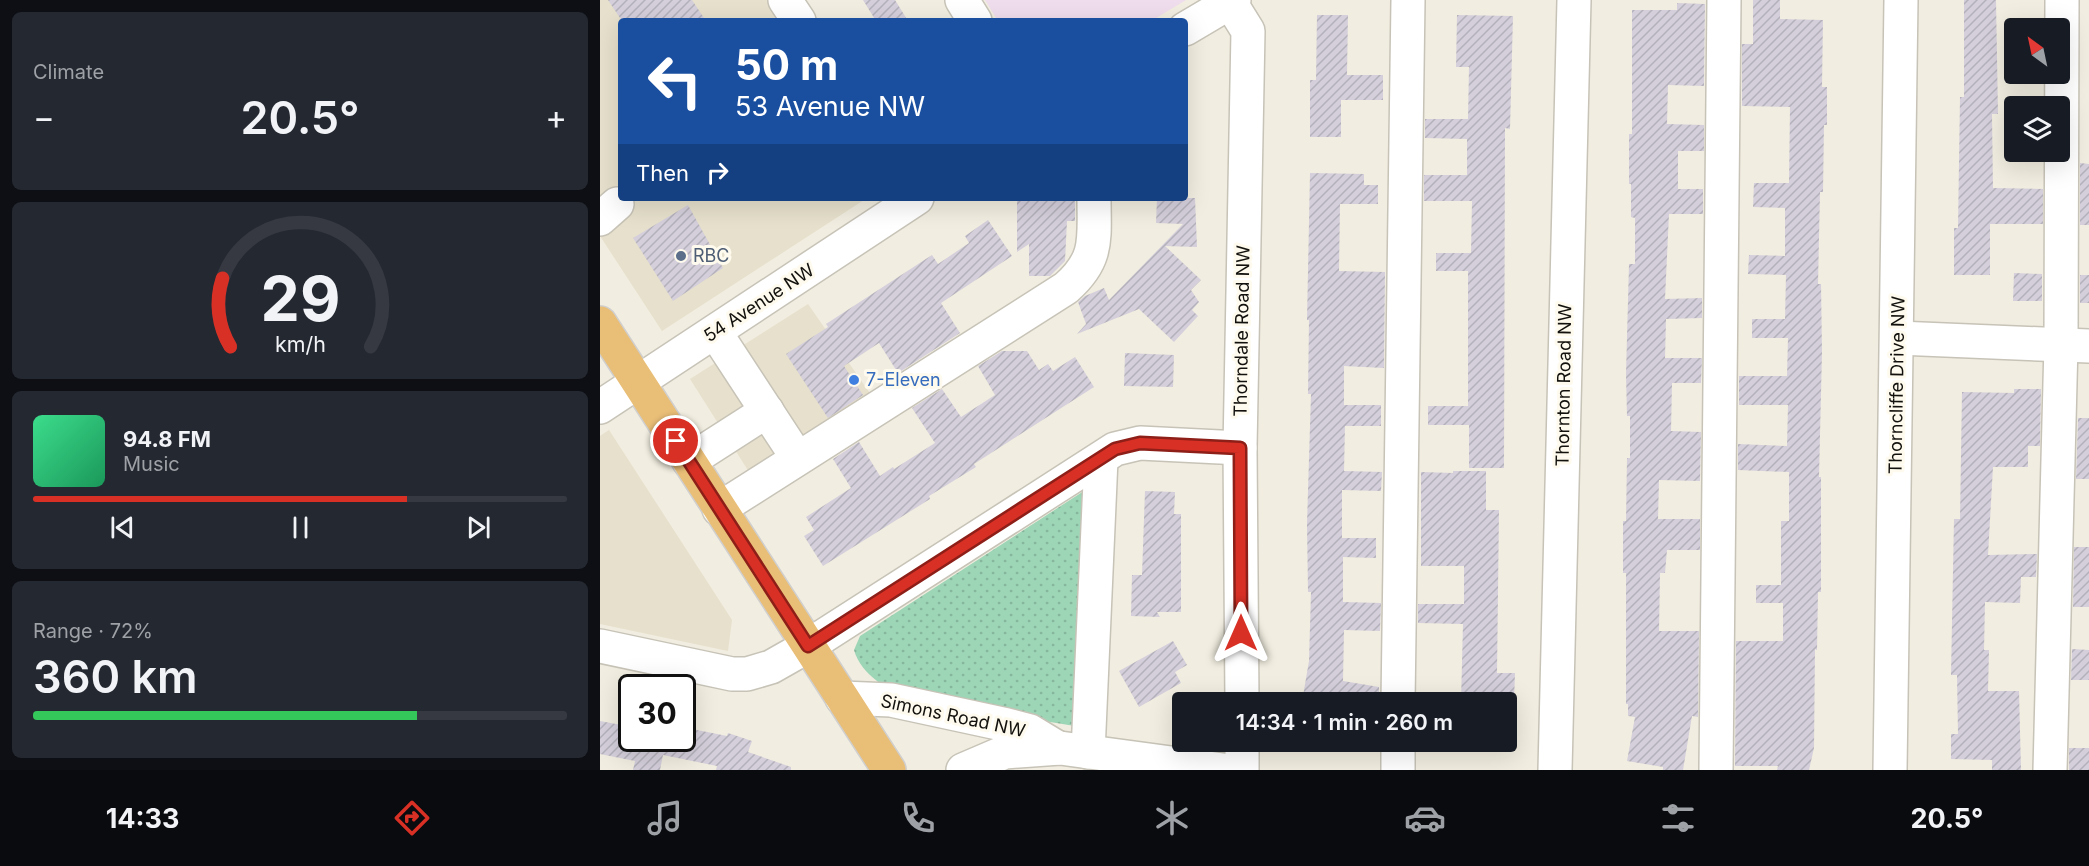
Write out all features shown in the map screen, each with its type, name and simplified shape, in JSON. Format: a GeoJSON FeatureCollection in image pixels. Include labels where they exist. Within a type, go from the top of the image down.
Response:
{"type":"FeatureCollection","features":[{"type":"Feature","properties":{"kind":"main road"},"geometry":{"type":"LineString","coordinates":[[600,323],[889,770]]}},
{"type":"Feature","properties":{"kind":"street"},"geometry":{"type":"LineString","coordinates":[[785,0],[797,18]]}},
{"type":"Feature","properties":{"kind":"street"},"geometry":{"type":"LineString","coordinates":[[962,0],[973,18]]}},
{"type":"Feature","properties":{"kind":"street"},"geometry":{"type":"LineString","coordinates":[[1398,692],[1408,0]]}},
{"type":"Feature","properties":{"kind":"street","name":"Thornton Road NW"},"geometry":{"type":"LineString","coordinates":[[1555,770],[1574,0]]}},
{"type":"Feature","properties":{"kind":"street"},"geometry":{"type":"LineString","coordinates":[[1716,770],[1724,0]]}},
{"type":"Feature","properties":{"kind":"street","name":"Thorncliffe Drive NW"},"geometry":{"type":"LineString","coordinates":[[1890,770],[1898,338],[1901,0]]}},
{"type":"Feature","properties":{"kind":"street"},"geometry":{"type":"LineString","coordinates":[[2050,770],[2075,345],[2062,0]]}},
{"type":"Feature","properties":{"kind":"street"},"geometry":{"type":"LineString","coordinates":[[1188,27],[1232,1]]}},
{"type":"Feature","properties":{"kind":"street","name":"Thorndale Road NW"},"geometry":{"type":"LineString","coordinates":[[1232,1],[1248,31],[1240,448],[1242,692]]}},
{"type":"Feature","properties":{"kind":"street","name":"54 Avenue NW"},"geometry":{"type":"LineString","coordinates":[[600,406],[911,201]]}},
{"type":"Feature","properties":{"kind":"street"},"geometry":{"type":"LineString","coordinates":[[719,509],[1066,288],[1083,273],[1093,254],[1094,201]]}},
{"type":"Feature","properties":{"kind":"street"},"geometry":{"type":"LineString","coordinates":[[714,332],[789,445]]}},
{"type":"Feature","properties":{"kind":"street"},"geometry":{"type":"LineString","coordinates":[[1898,338],[2075,345]]}},
{"type":"Feature","properties":{"kind":"street"},"geometry":{"type":"LineString","coordinates":[[689,461],[767,411]]}},
{"type":"Feature","properties":{"kind":"street"},"geometry":{"type":"LineString","coordinates":[[600,646],[732,674],[747,674],[771,667],[808,646],[1115,449],[1140,443],[1240,448]]}},
{"type":"Feature","properties":{"kind":"street"},"geometry":{"type":"LineString","coordinates":[[1074,750],[1101,459]]}},
{"type":"Feature","properties":{"kind":"street","name":"Simons Road NW"},"geometry":{"type":"LineString","coordinates":[[842,698],[900,702],[1007,725],[1030,731],[1074,750]]}},
{"type":"Feature","properties":{"kind":"street","name":"Simons Road NW"},"geometry":{"type":"LineString","coordinates":[[1024,770],[1074,750]]}},
{"type":"Feature","properties":{"kind":"street","name":"Simons Road NW"},"geometry":{"type":"LineString","coordinates":[[963,770],[1005,752],[1074,750],[1223,770]]}},
{"type":"Feature","properties":{"kind":"street"},"geometry":{"type":"LineString","coordinates":[[1242,752],[1242,770]]}},
{"type":"Feature","properties":{"kind":"street"},"geometry":{"type":"LineString","coordinates":[[1398,752],[1398,770]]}},
{"type":"Feature","properties":{"kind":"shaded area"},"geometry":{"type":"Polygon","coordinates":[[[600,0],[770,0],[782,18],[618,18],[618,201],[862,201],[662,331],[600,236],[600,0]]]}},
{"type":"Feature","properties":{"kind":"shaded area"},"geometry":{"type":"Polygon","coordinates":[[[985,0],[1186,0],[1156,18],[996,18],[985,0]]]}},
{"type":"Feature","properties":{"kind":"shaded area"},"geometry":{"type":"Polygon","coordinates":[[[808,304],[885,415],[763,494],[690,379],[808,304]]]}},
{"type":"Feature","properties":{"kind":"shaded area"},"geometry":{"type":"Polygon","coordinates":[[[609,430],[732,620],[728,651],[600,624],[600,436],[609,430]]]}},
{"type":"Feature","properties":{"kind":"green space"},"geometry":{"type":"Polygon","coordinates":[[[1090,487],[1081,727],[914,700],[886,687],[863,668],[854,650],[860,636],[1090,487]]]}},
{"type":"Feature","properties":{"kind":"building"},"geometry":{"type":"Polygon","coordinates":[[[608,0],[692,0],[704,18],[620,18],[608,0]]]}},
{"type":"Feature","properties":{"kind":"building"},"geometry":{"type":"Polygon","coordinates":[[[863,0],[895,0],[906,18],[874,18],[863,0]]]}},
{"type":"Feature","properties":{"kind":"building"},"geometry":{"type":"Polygon","coordinates":[[[1753,0],[1780,0],[1780,19],[1823,20],[1822,87],[1827,87],[1827,125],[1824,125],[1823,192],[1820,192],[1818,284],[1821,284],[1822,352],[1819,477],[1821,477],[1821,592],[1818,592],[1817,650],[1815,649],[1814,748],[1809,770],[1777,770],[1778,766],[1735,766],[1736,641],[1783,641],[1783,603],[1756,603],[1756,585],[1781,585],[1781,521],[1789,521],[1789,472],[1738,470],[1738,444],[1787,446],[1788,405],[1739,405],[1739,376],[1787,376],[1788,338],[1752,338],[1752,319],[1785,319],[1786,275],[1748,274],[1749,255],[1785,256],[1785,208],[1753,207],[1754,183],[1789,183],[1790,107],[1742,106],[1742,44],[1753,44],[1753,0]]]}},
{"type":"Feature","properties":{"kind":"building"},"geometry":{"type":"Polygon","coordinates":[[[1964,0],[1996,0],[1998,114],[1992,114],[1993,188],[2043,189],[2043,224],[1990,224],[1990,275],[1954,275],[1954,228],[1958,228],[1960,97],[1964,97],[1964,0]]]}},
{"type":"Feature","properties":{"kind":"building"},"geometry":{"type":"Polygon","coordinates":[[[1677,3],[1705,4],[1704,86],[1668,85],[1667,124],[1704,125],[1704,151],[1678,151],[1678,189],[1703,189],[1703,214],[1669,214],[1665,299],[1702,298],[1702,318],[1666,319],[1665,358],[1702,358],[1701,383],[1672,383],[1671,431],[1701,432],[1700,481],[1659,480],[1658,519],[1700,519],[1700,550],[1667,550],[1665,573],[1660,573],[1659,631],[1699,631],[1698,717],[1692,716],[1683,770],[1663,770],[1663,767],[1627,761],[1635,717],[1628,716],[1628,704],[1626,704],[1626,573],[1623,573],[1623,521],[1626,521],[1627,458],[1630,458],[1630,416],[1627,416],[1626,374],[1629,264],[1635,264],[1635,218],[1631,217],[1631,184],[1629,184],[1629,134],[1632,134],[1632,10],[1677,10],[1677,3]]]}},
{"type":"Feature","properties":{"kind":"building"},"geometry":{"type":"Polygon","coordinates":[[[1317,15],[1348,15],[1347,75],[1383,75],[1383,100],[1341,100],[1341,137],[1310,137],[1310,80],[1316,80],[1317,15]]]}},
{"type":"Feature","properties":{"kind":"building"},"geometry":{"type":"Polygon","coordinates":[[[1457,15],[1513,16],[1510,129],[1505,128],[1504,468],[1469,468],[1469,425],[1428,425],[1428,406],[1468,406],[1468,271],[1436,271],[1436,253],[1471,253],[1472,201],[1424,201],[1424,175],[1467,175],[1467,139],[1425,138],[1425,119],[1468,119],[1469,67],[1456,67],[1457,15]]]}},
{"type":"Feature","properties":{"kind":"building"},"geometry":{"type":"Polygon","coordinates":[[[2080,163],[2089,164],[2089,225],[2080,225],[2080,163]]]}},
{"type":"Feature","properties":{"kind":"building"},"geometry":{"type":"Polygon","coordinates":[[[1310,173],[1364,174],[1364,185],[1378,185],[1378,204],[1340,204],[1339,271],[1385,272],[1384,368],[1344,366],[1344,405],[1381,405],[1381,426],[1345,426],[1344,471],[1382,472],[1381,491],[1342,490],[1342,538],[1376,538],[1376,558],[1343,557],[1343,602],[1381,603],[1380,631],[1344,630],[1343,681],[1379,687],[1379,692],[1304,692],[1309,661],[1311,592],[1308,592],[1307,524],[1311,394],[1308,394],[1309,320],[1307,320],[1310,173]]]}},
{"type":"Feature","properties":{"kind":"building"},"geometry":{"type":"Polygon","coordinates":[[[1188,198],[1195,198],[1197,247],[1165,246],[1201,280],[1191,290],[1199,302],[1192,310],[1198,316],[1174,342],[1139,309],[1077,334],[1086,324],[1078,302],[1085,296],[1104,288],[1109,300],[1183,224],[1156,223],[1157,201],[1188,201],[1188,198]]]}},
{"type":"Feature","properties":{"kind":"building"},"geometry":{"type":"Polygon","coordinates":[[[1017,201],[1075,201],[1075,221],[1067,221],[1065,261],[1050,276],[1029,276],[1029,244],[1017,252],[1017,201]]]}},
{"type":"Feature","properties":{"kind":"building"},"geometry":{"type":"Polygon","coordinates":[[[688,205],[723,268],[673,301],[633,238],[688,205]]]}},
{"type":"Feature","properties":{"kind":"building"},"geometry":{"type":"Polygon","coordinates":[[[988,220],[1012,256],[941,303],[960,333],[898,373],[879,343],[844,366],[863,395],[828,418],[786,354],[828,327],[826,324],[932,255],[938,264],[969,243],[965,236],[988,220]]]}},
{"type":"Feature","properties":{"kind":"building"},"geometry":{"type":"Polygon","coordinates":[[[2014,273],[2042,274],[2042,301],[2013,301],[2014,273]]]}},
{"type":"Feature","properties":{"kind":"building"},"geometry":{"type":"Polygon","coordinates":[[[2080,275],[2089,275],[2089,303],[2080,303],[2080,275]]]}},
{"type":"Feature","properties":{"kind":"building"},"geometry":{"type":"Polygon","coordinates":[[[1002,351],[1027,351],[1039,370],[1048,364],[1053,371],[1075,357],[1094,387],[974,464],[976,467],[929,496],[930,499],[823,566],[804,536],[814,530],[806,517],[851,488],[833,459],[859,442],[880,476],[935,443],[912,408],[942,389],[961,417],[995,395],[978,366],[1002,351]]]}},
{"type":"Feature","properties":{"kind":"building"},"geometry":{"type":"Polygon","coordinates":[[[1125,353],[1174,355],[1173,387],[1124,386],[1125,353]]]}},
{"type":"Feature","properties":{"kind":"building"},"geometry":{"type":"Polygon","coordinates":[[[2014,389],[2041,389],[2040,446],[2028,446],[2028,467],[1993,467],[1988,555],[2037,554],[2036,577],[2021,577],[2020,603],[1985,602],[1984,650],[1989,650],[1988,691],[2019,691],[2021,770],[1992,770],[1992,760],[1951,759],[1951,734],[1958,734],[1957,675],[1951,675],[1954,519],[1960,519],[1962,392],[2014,393],[2014,389]]]}},
{"type":"Feature","properties":{"kind":"building"},"geometry":{"type":"Polygon","coordinates":[[[2078,418],[2089,418],[2089,479],[2076,479],[2078,418]]]}},
{"type":"Feature","properties":{"kind":"building"},"geometry":{"type":"Polygon","coordinates":[[[1453,471],[1486,471],[1486,510],[1499,510],[1497,673],[1515,673],[1514,692],[1461,692],[1463,624],[1418,623],[1418,604],[1464,604],[1464,566],[1421,566],[1421,472],[1453,473],[1453,471]]]}},
{"type":"Feature","properties":{"kind":"building"},"geometry":{"type":"Polygon","coordinates":[[[1145,491],[1175,492],[1174,514],[1181,514],[1181,612],[1157,612],[1160,617],[1131,616],[1132,575],[1142,575],[1145,491]]]}},
{"type":"Feature","properties":{"kind":"building"},"geometry":{"type":"Polygon","coordinates":[[[2074,547],[2089,547],[2089,607],[2073,607],[2074,547]]]}},
{"type":"Feature","properties":{"kind":"building"},"geometry":{"type":"Polygon","coordinates":[[[1173,641],[1187,665],[1175,672],[1181,683],[1139,707],[1119,671],[1173,641]]]}},
{"type":"Feature","properties":{"kind":"building"},"geometry":{"type":"Polygon","coordinates":[[[2072,649],[2089,650],[2089,680],[2071,680],[2072,649]]]}},
{"type":"Feature","properties":{"kind":"building"},"geometry":{"type":"Polygon","coordinates":[[[600,721],[618,724],[618,752],[696,752],[696,730],[727,736],[728,733],[752,741],[748,752],[791,767],[791,770],[716,770],[717,766],[663,755],[660,770],[633,770],[635,761],[600,754],[600,721]]]}},
{"type":"Feature","properties":{"kind":"building"},"geometry":{"type":"Polygon","coordinates":[[[2069,748],[2089,748],[2089,770],[2069,770],[2069,748]]]}},
{"type":"Feature","properties":{"kind":"place","name":"RBC"},"geometry":{"type":"Point","coordinates":[681,256]}},
{"type":"Feature","properties":{"kind":"place","name":"7-Eleven"},"geometry":{"type":"Point","coordinates":[854,380]}},
{"type":"Feature","properties":{"kind":"route"},"geometry":{"type":"LineString","coordinates":[[676,441],[808,646],[1115,449],[1140,443],[1240,448],[1241,633]]}}]}
